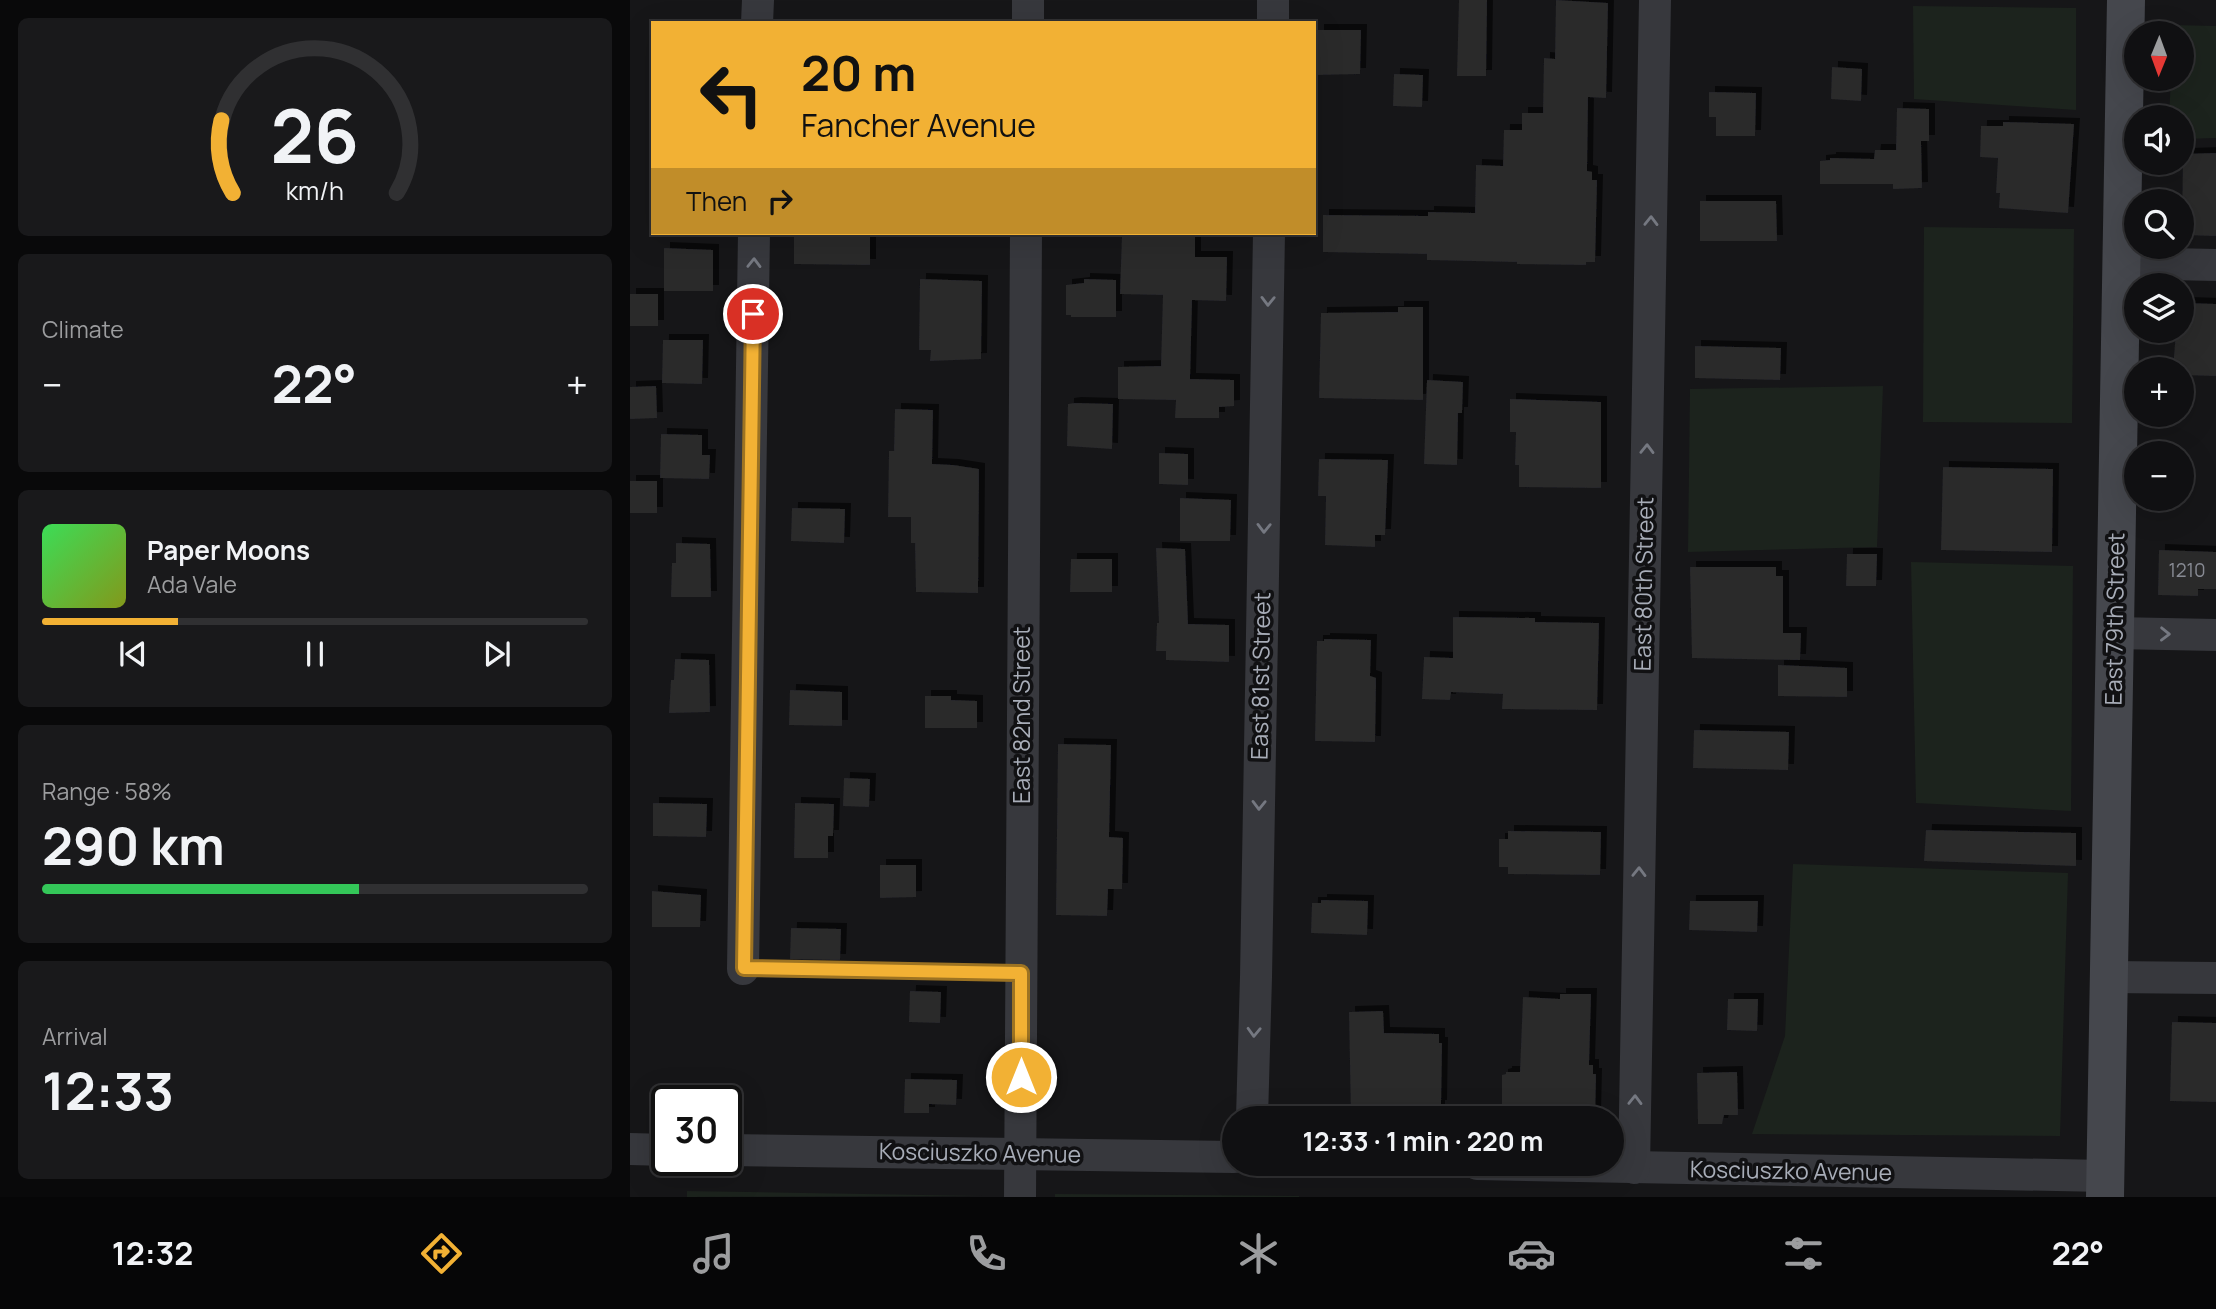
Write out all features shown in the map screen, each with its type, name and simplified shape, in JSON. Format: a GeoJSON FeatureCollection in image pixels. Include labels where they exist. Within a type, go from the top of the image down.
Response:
{"type":"FeatureCollection","features":[{"type":"Feature","properties":{"kind":"main road","name":"East 79th Street"},"geometry":{"type":"LineString","coordinates":[[2105,1187],[2126,0]]}},
{"type":"Feature","properties":{"kind":"street"},"geometry":{"type":"LineString","coordinates":[[757,21],[758,0]]}},
{"type":"Feature","properties":{"kind":"street"},"geometry":{"type":"LineString","coordinates":[[1028,0],[1028,21]]}},
{"type":"Feature","properties":{"kind":"street"},"geometry":{"type":"LineString","coordinates":[[1273,0],[1273,21]]}},
{"type":"Feature","properties":{"kind":"street","name":"East 80th Street"},"geometry":{"type":"LineString","coordinates":[[1634,1168],[1655,0]]}},
{"type":"Feature","properties":{"kind":"street"},"geometry":{"type":"LineString","coordinates":[[744,968],[754,235]]}},
{"type":"Feature","properties":{"kind":"street","name":"East 82nd Street"},"geometry":{"type":"LineString","coordinates":[[1020,1197],[1026,235]]}},
{"type":"Feature","properties":{"kind":"street","name":"East 81st Street"},"geometry":{"type":"LineString","coordinates":[[1252,1106],[1269,235]]}},
{"type":"Feature","properties":{"kind":"street"},"geometry":{"type":"LineString","coordinates":[[2122,263],[2216,265]]}},
{"type":"Feature","properties":{"kind":"street"},"geometry":{"type":"LineString","coordinates":[[2114,633],[2216,635]]}},
{"type":"Feature","properties":{"kind":"street"},"geometry":{"type":"LineString","coordinates":[[2108,977],[2216,978]]}},
{"type":"Feature","properties":{"kind":"street"},"geometry":{"type":"LineString","coordinates":[[630,1149],[651,1150]]}},
{"type":"Feature","properties":{"kind":"street","name":"Kosciuszko Avenue"},"geometry":{"type":"LineString","coordinates":[[742,1150],[1222,1157]]}},
{"type":"Feature","properties":{"kind":"street","name":"Kosciuszko Avenue"},"geometry":{"type":"LineString","coordinates":[[1624,1168],[2105,1187]]}},
{"type":"Feature","properties":{"kind":"lane"},"geometry":{"type":"LineString","coordinates":[[744,968],[1021,973]]}},
{"type":"Feature","properties":{"kind":"shaded area"},"geometry":{"type":"Polygon","coordinates":[[[1913,6],[2076,8],[2076,110],[1914,99],[1913,6]]]}},
{"type":"Feature","properties":{"kind":"shaded area"},"geometry":{"type":"Polygon","coordinates":[[[2194,25],[2216,26],[2216,138],[2194,139],[2194,105],[2170,105],[2170,91],[2194,91],[2194,25]]]}},
{"type":"Feature","properties":{"kind":"shaded area"},"geometry":{"type":"Polygon","coordinates":[[[1924,227],[2074,229],[2072,423],[1923,422],[1924,227]]]}},
{"type":"Feature","properties":{"kind":"shaded area"},"geometry":{"type":"Polygon","coordinates":[[[1883,386],[1877,547],[1688,552],[1690,389],[1883,386]]]}},
{"type":"Feature","properties":{"kind":"shaded area"},"geometry":{"type":"Polygon","coordinates":[[[1911,562],[2073,566],[2071,811],[1916,803],[1911,562]]]}},
{"type":"Feature","properties":{"kind":"shaded area"},"geometry":{"type":"Polygon","coordinates":[[[1793,864],[2068,873],[2060,1136],[1752,1134],[1785,1036],[1793,864]]]}},
{"type":"Feature","properties":{"kind":"shaded area"},"geometry":{"type":"Polygon","coordinates":[[[687,1191],[983,1196],[687,1197],[687,1191]]]}},
{"type":"Feature","properties":{"kind":"shaded area"},"geometry":{"type":"Polygon","coordinates":[[[1055,1194],[1299,1196],[1299,1197],[1055,1197],[1055,1194]]]}},
{"type":"Feature","properties":{"kind":"building"},"geometry":{"type":"Polygon","coordinates":[[[1459,0],[1487,0],[1486,76],[1457,76],[1459,0]]]}},
{"type":"Feature","properties":{"kind":"building"},"geometry":{"type":"Polygon","coordinates":[[[1556,0],[1608,3],[1606,98],[1588,97],[1587,171],[1592,172],[1592,180],[1597,180],[1595,262],[1586,262],[1586,265],[1517,264],[1427,260],[1427,254],[1323,252],[1323,215],[1428,216],[1428,212],[1475,213],[1476,165],[1503,166],[1504,130],[1522,130],[1522,113],[1543,113],[1544,58],[1555,59],[1556,0]]]}},
{"type":"Feature","properties":{"kind":"building"},"geometry":{"type":"Polygon","coordinates":[[[1318,30],[1361,30],[1360,74],[1316,75],[1318,30]]]}},
{"type":"Feature","properties":{"kind":"building"},"geometry":{"type":"Polygon","coordinates":[[[1832,67],[1862,69],[1861,101],[1831,99],[1832,67]]]}},
{"type":"Feature","properties":{"kind":"building"},"geometry":{"type":"Polygon","coordinates":[[[1394,74],[1423,75],[1422,107],[1393,106],[1394,74]]]}},
{"type":"Feature","properties":{"kind":"building"},"geometry":{"type":"Polygon","coordinates":[[[1709,92],[1756,93],[1755,136],[1716,136],[1716,117],[1709,117],[1709,92]]]}},
{"type":"Feature","properties":{"kind":"building"},"geometry":{"type":"Polygon","coordinates":[[[1897,108],[1929,109],[1929,141],[1921,141],[1922,188],[1893,189],[1893,184],[1820,184],[1820,161],[1830,158],[1874,159],[1875,150],[1896,150],[1897,108]]]}},
{"type":"Feature","properties":{"kind":"building"},"geometry":{"type":"Polygon","coordinates":[[[2003,122],[2074,124],[2068,213],[1999,208],[2000,193],[1996,193],[1998,158],[1980,157],[1981,126],[2003,126],[2003,122]]]}},
{"type":"Feature","properties":{"kind":"building"},"geometry":{"type":"Polygon","coordinates":[[[2216,153],[2216,236],[2194,235],[2194,189],[2183,189],[2183,175],[2194,175],[2194,154],[2216,153]]]}},
{"type":"Feature","properties":{"kind":"building"},"geometry":{"type":"Polygon","coordinates":[[[1700,201],[1776,201],[1777,241],[1700,241],[1700,201]]]}},
{"type":"Feature","properties":{"kind":"building"},"geometry":{"type":"Polygon","coordinates":[[[794,235],[870,235],[870,265],[794,264],[794,235]]]}},
{"type":"Feature","properties":{"kind":"building"},"geometry":{"type":"Polygon","coordinates":[[[1122,235],[1195,235],[1195,257],[1227,257],[1226,301],[1192,300],[1190,379],[1234,380],[1234,406],[1219,407],[1219,418],[1175,418],[1176,400],[1118,399],[1118,367],[1161,366],[1163,295],[1120,294],[1122,235]]]}},
{"type":"Feature","properties":{"kind":"building"},"geometry":{"type":"Polygon","coordinates":[[[664,248],[713,250],[713,291],[664,291],[664,248]]]}},
{"type":"Feature","properties":{"kind":"building"},"geometry":{"type":"Polygon","coordinates":[[[920,279],[982,281],[981,359],[930,361],[931,350],[919,350],[920,279]]]}},
{"type":"Feature","properties":{"kind":"building"},"geometry":{"type":"Polygon","coordinates":[[[1084,279],[1116,280],[1116,317],[1066,315],[1066,285],[1084,283],[1084,279]]]}},
{"type":"Feature","properties":{"kind":"building"},"geometry":{"type":"Polygon","coordinates":[[[630,294],[658,294],[658,326],[630,326],[630,294]]]}},
{"type":"Feature","properties":{"kind":"building"},"geometry":{"type":"Polygon","coordinates":[[[2194,303],[2216,304],[2216,376],[2194,375],[2194,357],[2174,357],[2175,343],[2194,343],[2194,303]]]}},
{"type":"Feature","properties":{"kind":"building"},"geometry":{"type":"Polygon","coordinates":[[[1398,307],[1423,307],[1423,400],[1319,398],[1321,313],[1398,312],[1398,307]]]}},
{"type":"Feature","properties":{"kind":"building"},"geometry":{"type":"Polygon","coordinates":[[[663,340],[703,340],[702,384],[662,383],[663,340]]]}},
{"type":"Feature","properties":{"kind":"building"},"geometry":{"type":"Polygon","coordinates":[[[1695,346],[1781,348],[1780,380],[1695,378],[1695,346]]]}},
{"type":"Feature","properties":{"kind":"building"},"geometry":{"type":"Polygon","coordinates":[[[1427,380],[1463,382],[1462,413],[1458,413],[1457,465],[1424,464],[1427,380]]]}},
{"type":"Feature","properties":{"kind":"building"},"geometry":{"type":"Polygon","coordinates":[[[656,386],[657,418],[630,419],[630,387],[656,386]]]}},
{"type":"Feature","properties":{"kind":"building"},"geometry":{"type":"Polygon","coordinates":[[[1510,399],[1601,402],[1601,488],[1519,487],[1519,465],[1515,465],[1516,432],[1510,432],[1510,399]]]}},
{"type":"Feature","properties":{"kind":"building"},"geometry":{"type":"Polygon","coordinates":[[[1068,404],[1113,404],[1112,449],[1067,446],[1068,404]]]}},
{"type":"Feature","properties":{"kind":"building"},"geometry":{"type":"Polygon","coordinates":[[[895,409],[933,410],[932,464],[979,469],[978,593],[916,592],[915,543],[911,543],[911,517],[888,517],[889,451],[894,451],[895,409]]]}},
{"type":"Feature","properties":{"kind":"building"},"geometry":{"type":"Polygon","coordinates":[[[661,434],[702,435],[702,455],[710,455],[709,479],[660,478],[661,434]]]}},
{"type":"Feature","properties":{"kind":"building"},"geometry":{"type":"Polygon","coordinates":[[[1159,453],[1188,454],[1188,485],[1159,484],[1159,453]]]}},
{"type":"Feature","properties":{"kind":"building"},"geometry":{"type":"Polygon","coordinates":[[[1319,459],[1388,460],[1385,535],[1375,535],[1375,547],[1325,545],[1326,496],[1318,496],[1319,459]]]}},
{"type":"Feature","properties":{"kind":"building"},"geometry":{"type":"Polygon","coordinates":[[[1943,467],[2053,469],[2052,552],[1941,550],[1943,467]]]}},
{"type":"Feature","properties":{"kind":"building"},"geometry":{"type":"Polygon","coordinates":[[[630,481],[657,481],[657,513],[630,513],[630,481]]]}},
{"type":"Feature","properties":{"kind":"building"},"geometry":{"type":"Polygon","coordinates":[[[1180,498],[1231,500],[1230,541],[1180,541],[1180,498]]]}},
{"type":"Feature","properties":{"kind":"building"},"geometry":{"type":"Polygon","coordinates":[[[792,508],[845,509],[844,543],[791,541],[792,508]]]}},
{"type":"Feature","properties":{"kind":"building"},"geometry":{"type":"Polygon","coordinates":[[[676,543],[710,544],[711,597],[671,597],[672,563],[676,563],[676,543]]]}},
{"type":"Feature","properties":{"kind":"building"},"geometry":{"type":"Polygon","coordinates":[[[1156,548],[1185,549],[1188,624],[1229,625],[1229,662],[1166,660],[1166,651],[1156,651],[1159,623],[1156,548]]]}},
{"type":"Feature","properties":{"kind":"building"},"geometry":{"type":"Polygon","coordinates":[[[2159,550],[2216,552],[2216,589],[2198,589],[2198,596],[2158,595],[2159,550]]]}},
{"type":"Feature","properties":{"kind":"building"},"geometry":{"type":"Polygon","coordinates":[[[1847,554],[1877,554],[1876,586],[1846,586],[1847,554]]]}},
{"type":"Feature","properties":{"kind":"building"},"geometry":{"type":"Polygon","coordinates":[[[1071,559],[1112,559],[1112,592],[1070,592],[1071,559]]]}},
{"type":"Feature","properties":{"kind":"building"},"geometry":{"type":"Polygon","coordinates":[[[1690,567],[1776,567],[1776,576],[1783,576],[1783,633],[1801,633],[1800,660],[1692,658],[1690,567]]]}},
{"type":"Feature","properties":{"kind":"building"},"geometry":{"type":"Polygon","coordinates":[[[1453,617],[1535,618],[1535,622],[1599,623],[1597,710],[1502,709],[1503,694],[1451,692],[1450,700],[1422,699],[1424,657],[1453,658],[1453,617]]]}},
{"type":"Feature","properties":{"kind":"building"},"geometry":{"type":"Polygon","coordinates":[[[1371,640],[1370,676],[1376,678],[1375,742],[1315,741],[1317,641],[1371,640]]]}},
{"type":"Feature","properties":{"kind":"building"},"geometry":{"type":"Polygon","coordinates":[[[675,659],[709,660],[710,712],[669,713],[675,659]]]}},
{"type":"Feature","properties":{"kind":"building"},"geometry":{"type":"Polygon","coordinates":[[[1778,665],[1847,668],[1847,697],[1778,696],[1778,665]]]}},
{"type":"Feature","properties":{"kind":"building"},"geometry":{"type":"Polygon","coordinates":[[[790,690],[842,692],[842,726],[789,725],[790,690]]]}},
{"type":"Feature","properties":{"kind":"building"},"geometry":{"type":"Polygon","coordinates":[[[925,696],[951,696],[951,700],[977,701],[977,728],[925,728],[925,696]]]}},
{"type":"Feature","properties":{"kind":"building"},"geometry":{"type":"Polygon","coordinates":[[[1694,730],[1789,732],[1788,770],[1693,768],[1694,730]]]}},
{"type":"Feature","properties":{"kind":"building"},"geometry":{"type":"Polygon","coordinates":[[[1058,744],[1111,745],[1109,837],[1123,838],[1122,889],[1108,889],[1107,916],[1056,915],[1058,744]]]}},
{"type":"Feature","properties":{"kind":"building"},"geometry":{"type":"Polygon","coordinates":[[[844,778],[870,779],[869,807],[843,806],[844,778]]]}},
{"type":"Feature","properties":{"kind":"building"},"geometry":{"type":"Polygon","coordinates":[[[653,803],[707,804],[706,837],[653,836],[653,803]]]}},
{"type":"Feature","properties":{"kind":"building"},"geometry":{"type":"Polygon","coordinates":[[[795,803],[834,804],[833,836],[828,836],[828,858],[794,858],[795,803]]]}},
{"type":"Feature","properties":{"kind":"building"},"geometry":{"type":"Polygon","coordinates":[[[1926,830],[2076,833],[2076,866],[1924,861],[1926,830]]]}},
{"type":"Feature","properties":{"kind":"building"},"geometry":{"type":"Polygon","coordinates":[[[1508,831],[1601,832],[1600,875],[1508,874],[1508,867],[1499,867],[1499,839],[1508,839],[1508,831]]]}},
{"type":"Feature","properties":{"kind":"building"},"geometry":{"type":"Polygon","coordinates":[[[880,865],[916,865],[916,897],[880,898],[880,865]]]}},
{"type":"Feature","properties":{"kind":"building"},"geometry":{"type":"Polygon","coordinates":[[[652,891],[701,895],[700,927],[652,927],[652,891]]]}},
{"type":"Feature","properties":{"kind":"building"},"geometry":{"type":"Polygon","coordinates":[[[1321,900],[1368,901],[1367,935],[1311,933],[1312,903],[1321,903],[1321,900]]]}},
{"type":"Feature","properties":{"kind":"building"},"geometry":{"type":"Polygon","coordinates":[[[1690,901],[1758,901],[1757,932],[1689,930],[1690,901]]]}},
{"type":"Feature","properties":{"kind":"building"},"geometry":{"type":"Polygon","coordinates":[[[791,928],[841,929],[840,960],[790,959],[791,928]]]}},
{"type":"Feature","properties":{"kind":"building"},"geometry":{"type":"Polygon","coordinates":[[[910,991],[941,992],[940,1023],[909,1022],[910,991]]]}},
{"type":"Feature","properties":{"kind":"building"},"geometry":{"type":"Polygon","coordinates":[[[1560,994],[1591,994],[1589,1065],[1593,1065],[1593,1074],[1596,1074],[1595,1106],[1502,1106],[1502,1075],[1506,1072],[1520,1072],[1523,997],[1560,999],[1560,994]]]}},
{"type":"Feature","properties":{"kind":"building"},"geometry":{"type":"Polygon","coordinates":[[[1728,999],[1758,999],[1757,1031],[1727,1030],[1728,999]]]}},
{"type":"Feature","properties":{"kind":"building"},"geometry":{"type":"Polygon","coordinates":[[[1383,1011],[1384,1033],[1439,1034],[1439,1043],[1442,1043],[1441,1106],[1351,1106],[1349,1012],[1383,1011]]]}},
{"type":"Feature","properties":{"kind":"building"},"geometry":{"type":"Polygon","coordinates":[[[2172,1022],[2216,1023],[2216,1102],[2170,1101],[2172,1022]]]}},
{"type":"Feature","properties":{"kind":"building"},"geometry":{"type":"Polygon","coordinates":[[[1737,1072],[1738,1115],[1724,1115],[1722,1124],[1698,1124],[1697,1073],[1737,1072]]]}},
{"type":"Feature","properties":{"kind":"building"},"geometry":{"type":"Polygon","coordinates":[[[905,1079],[957,1080],[956,1105],[929,1104],[929,1113],[904,1113],[905,1079]]]}},
{"type":"Feature","properties":{"kind":"route"},"geometry":{"type":"LineString","coordinates":[[753,314],[744,968],[1021,973],[1021,1077]]}}]}
